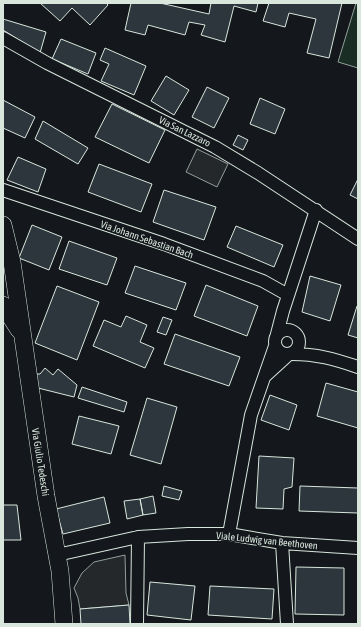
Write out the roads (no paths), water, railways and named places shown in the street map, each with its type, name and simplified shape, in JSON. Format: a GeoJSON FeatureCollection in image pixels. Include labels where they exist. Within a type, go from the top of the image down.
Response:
{"type":"FeatureCollection","features":[{"type":"Feature","properties":{"kind":"street","name":"Via San Lazzaro"},"geometry":{"type":"LineString","coordinates":[[3,38],[47,63],[215,147],[316,210],[358,239]]}},
{"type":"Feature","properties":{"kind":"street","name":"Via Johann Sebastian Bach"},"geometry":{"type":"LineString","coordinates":[[3,190],[164,244],[263,281],[288,295]]}},
{"type":"Feature","properties":{"kind":"street"},"geometry":{"type":"LineString","coordinates":[[229,534],[252,415],[276,340],[288,295],[316,210]]}},
{"type":"Feature","properties":{"kind":"street"},"geometry":{"type":"LineString","coordinates":[[3,225],[12,262],[9,290],[19,306],[22,335]]}},
{"type":"Feature","properties":{"kind":"street"},"geometry":{"type":"LineString","coordinates":[[288,295],[288,314],[292,331]]}},
{"type":"Feature","properties":{"kind":"street","name":"Via Giulio Tedeschi"},"geometry":{"type":"LineString","coordinates":[[3,305],[22,335],[46,496],[60,571],[64,624]]}},
{"type":"Feature","properties":{"kind":"street"},"geometry":{"type":"LineString","coordinates":[[263,379],[290,354],[295,352],[299,344],[298,336],[292,331],[284,330],[276,340]]}},
{"type":"Feature","properties":{"kind":"street"},"geometry":{"type":"LineString","coordinates":[[276,340],[280,352],[323,356],[358,366]]}},
{"type":"Feature","properties":{"kind":"street","name":"Viale Ludwig van Beethoven"},"geometry":{"type":"LineString","coordinates":[[57,555],[138,537],[188,534],[229,534],[282,543],[358,548]]}},
{"type":"Feature","properties":{"kind":"street"},"geometry":{"type":"LineString","coordinates":[[137,624],[138,537]]}},
{"type":"Feature","properties":{"kind":"street"},"geometry":{"type":"LineString","coordinates":[[282,543],[286,624]]}}]}
